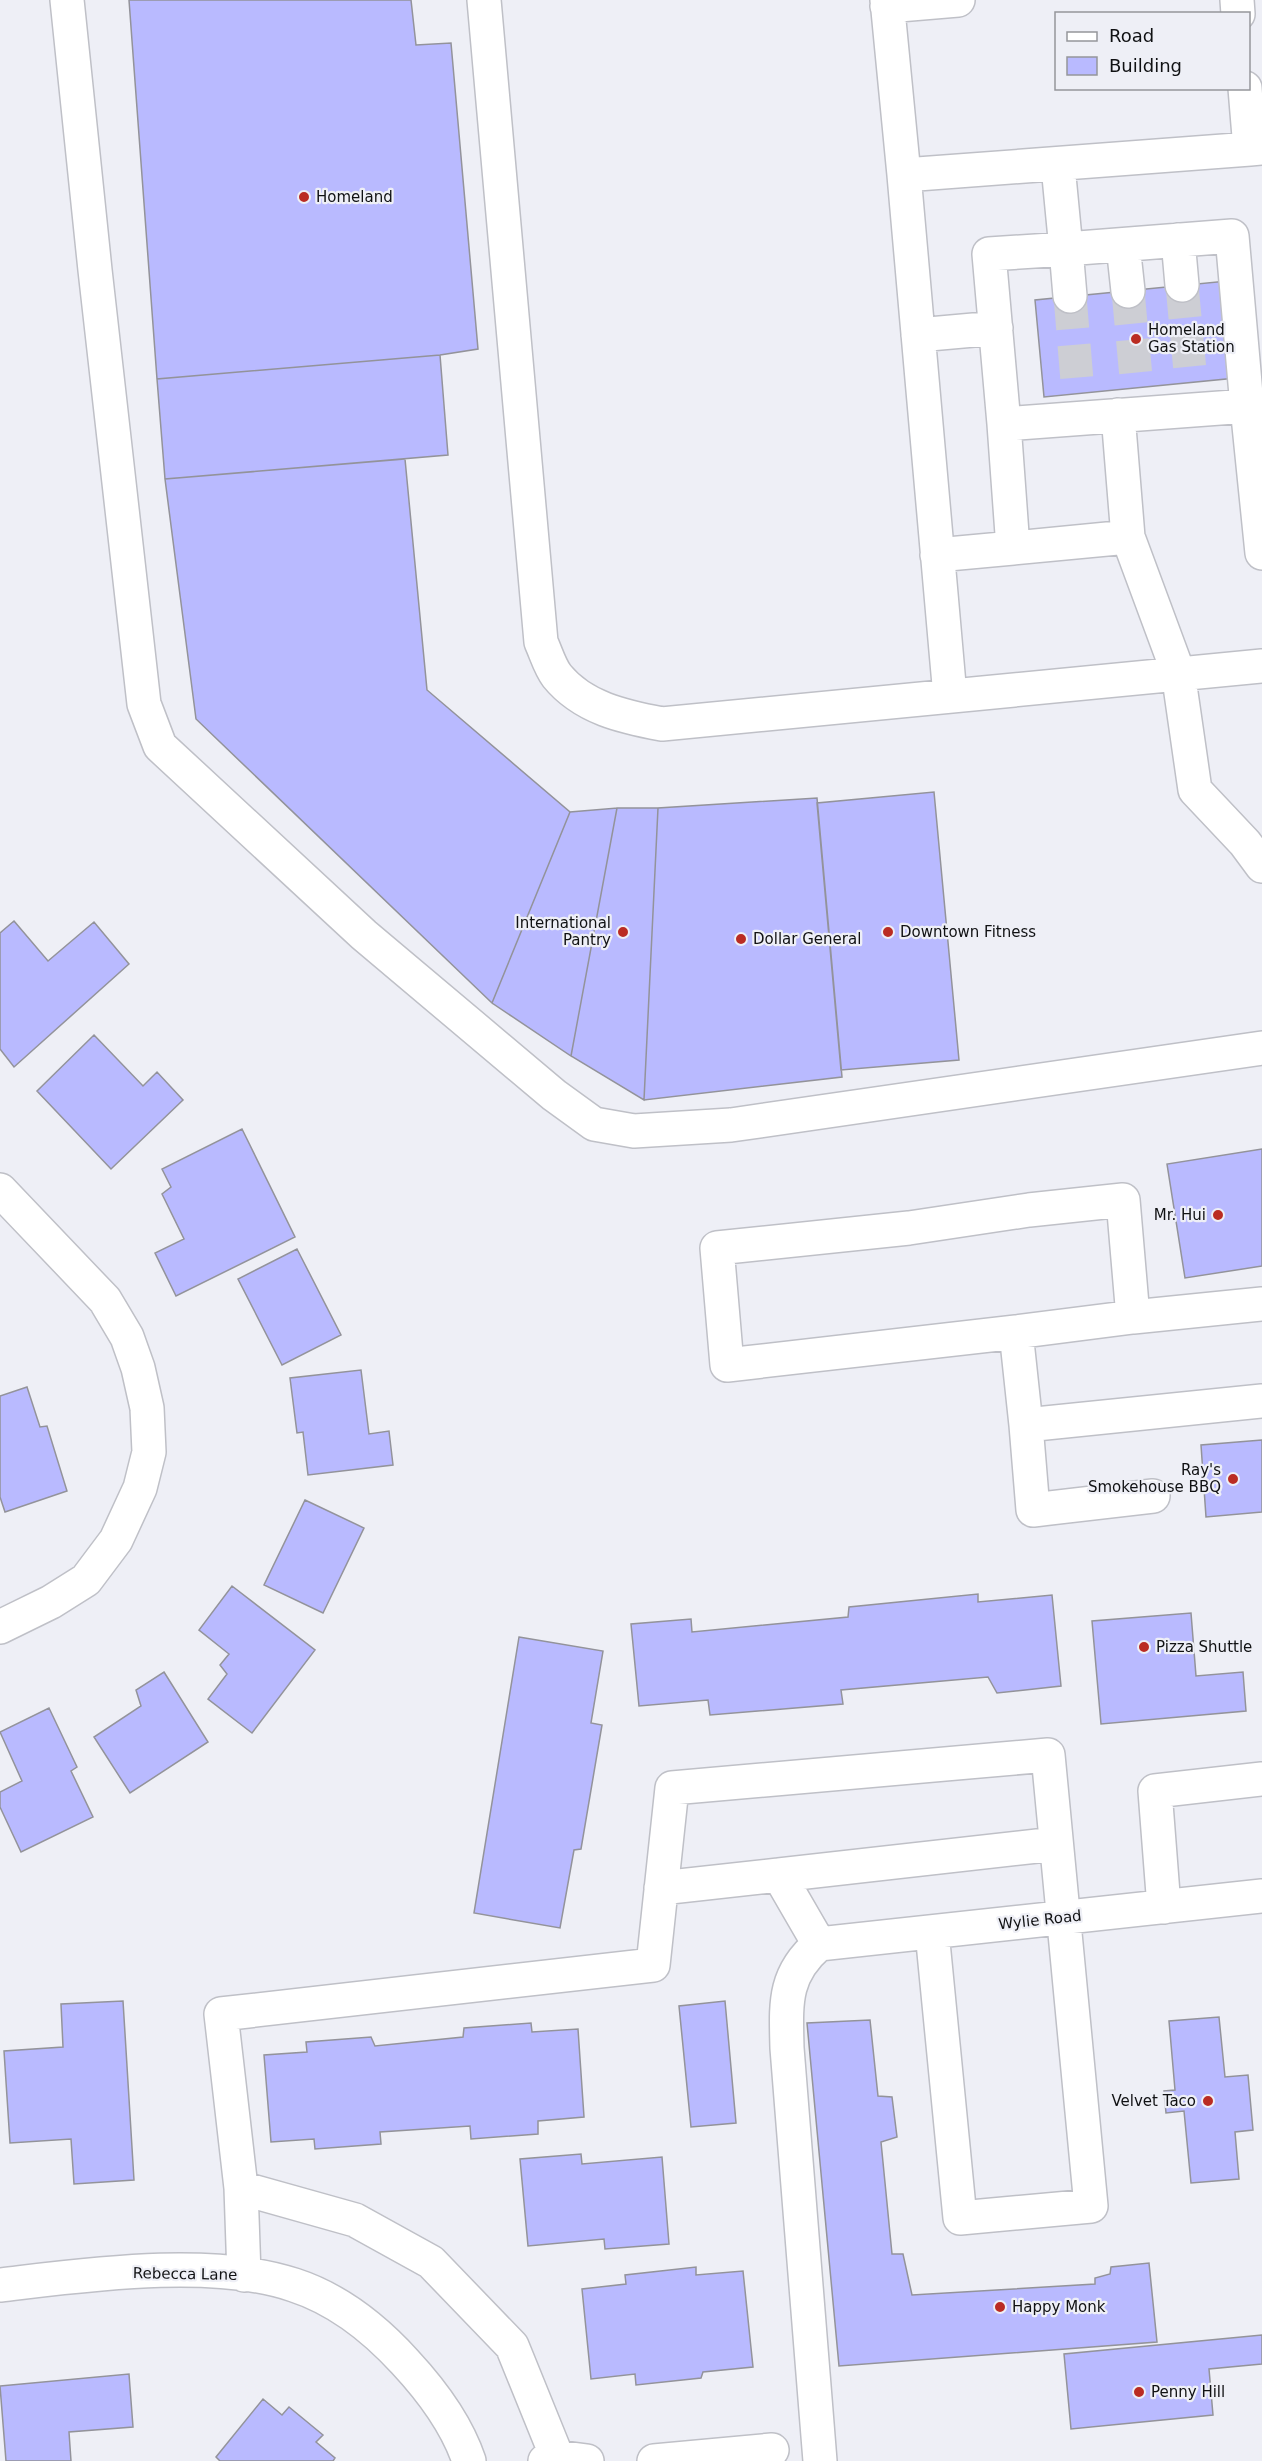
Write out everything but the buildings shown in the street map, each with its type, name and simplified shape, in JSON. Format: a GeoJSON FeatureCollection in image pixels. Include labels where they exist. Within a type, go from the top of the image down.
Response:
{"type":"FeatureCollection","features":[{"type":"Feature","properties":{"kind":"street"},"geometry":{"type":"LineString","coordinates":[[68,0],[95,270],[144,704],[160,746],[364,935],[554,1095],[594,1124],[634,1131],[731,1125],[1262,1048]]}},
{"type":"Feature","properties":{"kind":"street"},"geometry":{"type":"LineString","coordinates":[[484,0],[541,642],[557,676],[585,699],[620,716],[662,724],[691,724],[1178,672],[1262,666]]}},
{"type":"Feature","properties":{"kind":"street"},"geometry":{"type":"LineString","coordinates":[[950,696],[887,3],[958,0]]}},
{"type":"Feature","properties":{"kind":"street"},"geometry":{"type":"LineString","coordinates":[[904,175],[1256,149],[1245,90]]}},
{"type":"Feature","properties":{"kind":"street"},"geometry":{"type":"LineString","coordinates":[[1058,165],[1070,296]]}},
{"type":"Feature","properties":{"kind":"street"},"geometry":{"type":"LineString","coordinates":[[1013,548],[989,254],[1232,236],[1262,553]]}},
{"type":"Feature","properties":{"kind":"street"},"geometry":{"type":"LineString","coordinates":[[1178,240],[1182,285]]}},
{"type":"Feature","properties":{"kind":"street"},"geometry":{"type":"LineString","coordinates":[[1124,245],[1128,291]]}},
{"type":"Feature","properties":{"kind":"street"},"geometry":{"type":"LineString","coordinates":[[918,335],[996,328]]}},
{"type":"Feature","properties":{"kind":"street"},"geometry":{"type":"LineString","coordinates":[[1004,424],[1079,406],[1131,406],[1193,396],[1247,406]]}},
{"type":"Feature","properties":{"kind":"street"},"geometry":{"type":"LineString","coordinates":[[1131,406],[1128,537],[1178,672],[1195,790],[1245,843],[1262,866]]}},
{"type":"Feature","properties":{"kind":"street"},"geometry":{"type":"LineString","coordinates":[[937,555],[1128,537]]}},
{"type":"Feature","properties":{"kind":"street"},"geometry":{"type":"LineString","coordinates":[[0,1190],[105,1300],[127,1337],[138,1368],[147,1408],[149,1452],[140,1488],[116,1540],[86,1580],[51,1602],[0,1628]]}},
{"type":"Feature","properties":{"kind":"street"},"geometry":{"type":"LineString","coordinates":[[1133,1317],[1123,1200],[1029,1210],[909,1228],[717,1248],[727,1365],[1262,1304]]}},
{"type":"Feature","properties":{"kind":"street"},"geometry":{"type":"LineString","coordinates":[[1016,1332],[1033,1510],[1153,1496]]}},
{"type":"Feature","properties":{"kind":"street"},"geometry":{"type":"LineString","coordinates":[[1026,1425],[1262,1401]]}},
{"type":"Feature","properties":{"kind":"street"},"geometry":{"type":"LineString","coordinates":[[244,2275],[241,2187],[221,2014],[653,1965],[672,1788],[1048,1755],[1061,1917],[1091,2206],[960,2218],[932,1932]]}},
{"type":"Feature","properties":{"kind":"street"},"geometry":{"type":"LineString","coordinates":[[1164,1906],[1155,1791],[1262,1779]]}},
{"type":"Feature","properties":{"kind":"street"},"geometry":{"type":"LineString","coordinates":[[661,1888],[1055,1844]]}},
{"type":"Feature","properties":{"kind":"street"},"geometry":{"type":"LineString","coordinates":[[779,1875],[819,1944],[795,1969],[786,2004],[787,2048],[820,2461]]}},
{"type":"Feature","properties":{"kind":"street","name":"Wylie Road"},"geometry":{"type":"LineString","coordinates":[[819,1944],[1262,1896]]}},
{"type":"Feature","properties":{"kind":"street"},"geometry":{"type":"LineString","coordinates":[[241,2187],[355,2220],[431,2262],[512,2346],[563,2460]]}},
{"type":"Feature","properties":{"kind":"street","name":"Rebecca Lane"},"geometry":{"type":"LineString","coordinates":[[0,2285],[111,2272],[214,2272],[295,2285],[324,2297],[359,2320],[392,2348],[423,2382],[448,2419],[470,2461]]}},
{"type":"Feature","properties":{"kind":"street"},"geometry":{"type":"LineString","coordinates":[[654,2461],[772,2450]]}},
{"type":"Feature","properties":{"kind":"tunnel"},"geometry":{"type":"LineString","coordinates":[[1182,285],[1191,382]]}},
{"type":"Feature","properties":{"kind":"tunnel"},"geometry":{"type":"LineString","coordinates":[[1128,291],[1137,388]]}},
{"type":"Feature","properties":{"kind":"tunnel"},"geometry":{"type":"LineString","coordinates":[[1070,296],[1078,393]]}},
{"type":"Feature","properties":{"kind":"place","name":"Homeland"},"geometry":{"type":"Point","coordinates":[304,197]}},
{"type":"Feature","properties":{"kind":"place","name":"Homeland Gas Station"},"geometry":{"type":"Point","coordinates":[1136,339]}},
{"type":"Feature","properties":{"kind":"place","name":"International Pantry"},"geometry":{"type":"Point","coordinates":[623,932]}},
{"type":"Feature","properties":{"kind":"place","name":"Downtown Fitness"},"geometry":{"type":"Point","coordinates":[888,932]}},
{"type":"Feature","properties":{"kind":"place","name":"Dollar General"},"geometry":{"type":"Point","coordinates":[741,939]}},
{"type":"Feature","properties":{"kind":"place","name":"Mr. Hui"},"geometry":{"type":"Point","coordinates":[1218,1215]}},
{"type":"Feature","properties":{"kind":"place","name":"Ray's Smokehouse BBQ"},"geometry":{"type":"Point","coordinates":[1233,1479]}},
{"type":"Feature","properties":{"kind":"place","name":"Pizza Shuttle"},"geometry":{"type":"Point","coordinates":[1144,1647]}},
{"type":"Feature","properties":{"kind":"place","name":"Velvet Taco"},"geometry":{"type":"Point","coordinates":[1208,2101]}},
{"type":"Feature","properties":{"kind":"place","name":"Happy Monk"},"geometry":{"type":"Point","coordinates":[1000,2307]}},
{"type":"Feature","properties":{"kind":"place","name":"Penny Hill"},"geometry":{"type":"Point","coordinates":[1139,2392]}}]}
